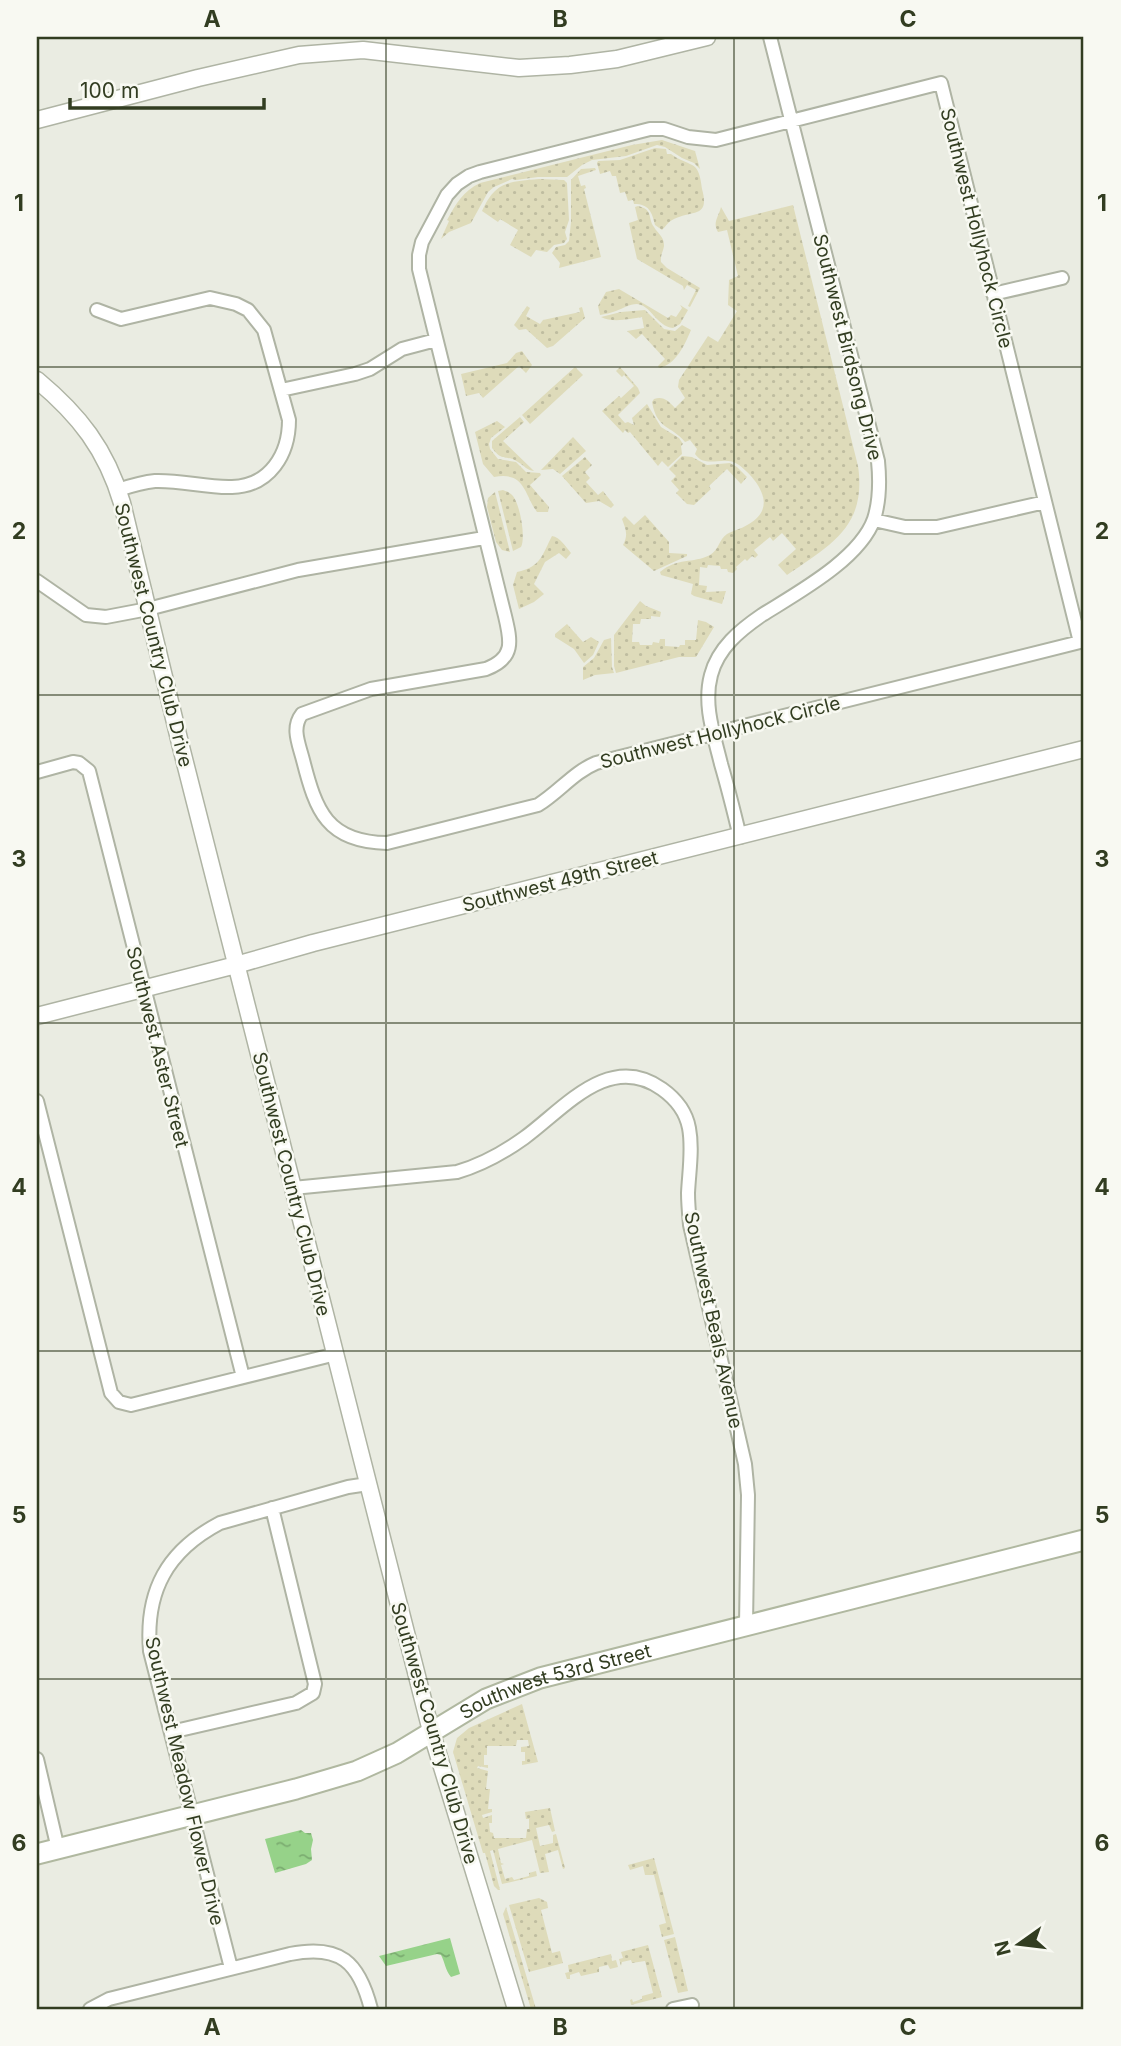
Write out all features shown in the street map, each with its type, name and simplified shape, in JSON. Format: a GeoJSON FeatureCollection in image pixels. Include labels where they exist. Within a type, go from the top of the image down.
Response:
{"type":"FeatureCollection","features":[{"type":"Feature","properties":{"kind":"main road","name":"Southwest 53rd Street"},"geometry":{"type":"LineString","coordinates":[[37,1854],[296,1789],[357,1771],[397,1753],[486,1699],[540,1678],[1084,1540]]}},
{"type":"Feature","properties":{"kind":"street"},"geometry":{"type":"LineString","coordinates":[[37,120],[290,56],[363,50],[519,68],[617,59],[707,37]]}},
{"type":"Feature","properties":{"kind":"street","name":"Southwest Birdsong Drive"},"geometry":{"type":"LineString","coordinates":[[740,836],[710,718],[708,694],[715,663],[726,646],[748,624],[846,558],[874,520],[880,480],[770,37]]}},
{"type":"Feature","properties":{"kind":"street","name":"Southwest Hollyhock Circle"},"geometry":{"type":"LineString","coordinates":[[941,83],[993,294],[1080,642],[596,762],[577,773],[538,805],[387,843],[354,839],[329,823],[316,806],[297,738],[295,727],[302,714],[371,690],[486,669],[497,665],[505,657],[510,640],[419,269],[419,255],[426,233],[447,195],[457,184],[469,176],[650,129],[664,129],[688,137],[716,139],[941,83]]}},
{"type":"Feature","properties":{"kind":"street"},"geometry":{"type":"LineString","coordinates":[[993,294],[1062,278]]}},
{"type":"Feature","properties":{"kind":"street"},"geometry":{"type":"LineString","coordinates":[[97,310],[121,319],[210,298],[224,299],[248,310],[264,330],[289,420],[286,447],[279,461],[258,480],[231,487],[153,481],[118,490]]}},
{"type":"Feature","properties":{"kind":"street"},"geometry":{"type":"LineString","coordinates":[[281,390],[355,374],[370,369],[402,349],[436,340]]}},
{"type":"Feature","properties":{"kind":"street","name":"Southwest Country Club Drive"},"geometry":{"type":"LineString","coordinates":[[37,380],[74,414],[88,431],[111,469],[118,490],[236,965],[432,1731],[516,2009]]}},
{"type":"Feature","properties":{"kind":"street"},"geometry":{"type":"LineString","coordinates":[[874,520],[905,527],[937,527],[1045,502]]}},
{"type":"Feature","properties":{"kind":"street"},"geometry":{"type":"LineString","coordinates":[[37,581],[86,615],[106,617],[148,610],[298,570],[484,538]]}},
{"type":"Feature","properties":{"kind":"street","name":"Southwest 49th Street"},"geometry":{"type":"LineString","coordinates":[[37,1016],[313,943],[1084,750]]}},
{"type":"Feature","properties":{"kind":"street","name":"Southwest Aster Street"},"geometry":{"type":"LineString","coordinates":[[37,772],[73,762],[89,771],[243,1377]]}},
{"type":"Feature","properties":{"kind":"street","name":"Southwest Beals Avenue"},"geometry":{"type":"LineString","coordinates":[[293,1188],[452,1172],[473,1167],[509,1148],[587,1088],[617,1076],[649,1081],[670,1096],[684,1114],[690,1132],[690,1225],[744,1464],[748,1495],[746,1625]]}},
{"type":"Feature","properties":{"kind":"street"},"geometry":{"type":"LineString","coordinates":[[37,1101],[111,1393],[119,1402],[131,1405],[336,1354]]}},
{"type":"Feature","properties":{"kind":"street","name":"Southwest Meadow Flower Drive"},"geometry":{"type":"LineString","coordinates":[[231,1968],[150,1651],[150,1612],[155,1593],[163,1574],[175,1557],[202,1533],[220,1523],[368,1484]]}},
{"type":"Feature","properties":{"kind":"street"},"geometry":{"type":"LineString","coordinates":[[171,1732],[296,1703],[313,1693],[315,1684],[272,1508]]}},
{"type":"Feature","properties":{"kind":"street"},"geometry":{"type":"LineString","coordinates":[[37,1759],[58,1849]]}},
{"type":"Feature","properties":{"kind":"street"},"geometry":{"type":"LineString","coordinates":[[90,2009],[109,1999],[302,1951],[324,1951],[343,1959],[359,1975],[371,2009]]}},
{"type":"Feature","properties":{"kind":"street"},"geometry":{"type":"LineString","coordinates":[[673,2009],[692,2005]]}},
{"type":"Feature","properties":{"kind":"shaded area"},"geometry":{"type":"Polygon","coordinates":[[[662,140],[695,151],[700,169],[694,163],[657,145],[626,156],[592,160],[567,177],[512,179],[488,192],[471,223],[449,232],[441,239],[449,221],[447,220],[457,203],[464,194],[480,183],[662,140]]]}},
{"type":"Feature","properties":{"kind":"shaded area"},"geometry":{"type":"Polygon","coordinates":[[[655,148],[666,149],[667,154],[695,167],[704,198],[702,209],[672,220],[662,230],[655,225],[646,207],[634,204],[633,200],[628,201],[625,192],[620,193],[616,176],[612,176],[610,171],[600,174],[597,163],[620,160],[655,148]]]}},
{"type":"Feature","properties":{"kind":"shaded area"},"geometry":{"type":"Polygon","coordinates":[[[581,169],[596,170],[578,176],[581,186],[585,185],[586,188],[584,189],[601,257],[559,268],[560,263],[552,253],[556,247],[569,241],[571,180],[581,169]]]}},
{"type":"Feature","properties":{"kind":"shaded area"},"geometry":{"type":"Polygon","coordinates":[[[564,180],[567,183],[569,220],[564,243],[554,245],[547,252],[536,250],[531,257],[510,245],[518,230],[500,219],[498,222],[482,211],[498,188],[519,181],[564,180]]]}},
{"type":"Feature","properties":{"kind":"shaded area"},"geometry":{"type":"Polygon","coordinates":[[[793,205],[858,466],[857,504],[842,532],[818,554],[787,575],[778,565],[796,549],[782,533],[773,541],[770,537],[754,550],[758,555],[747,561],[745,559],[733,573],[721,569],[720,566],[700,567],[699,585],[707,586],[706,592],[726,591],[722,604],[694,596],[691,594],[693,584],[661,575],[660,572],[673,564],[703,558],[713,553],[724,536],[749,524],[759,515],[763,508],[762,492],[752,477],[739,465],[727,461],[710,462],[699,459],[695,454],[697,449],[690,440],[685,442],[657,418],[652,402],[657,398],[663,399],[675,408],[685,398],[678,387],[679,380],[708,336],[718,342],[737,311],[728,305],[729,280],[738,276],[727,230],[718,232],[716,226],[721,207],[729,221],[793,205]]]}},
{"type":"Feature","properties":{"kind":"shaded area"},"geometry":{"type":"Polygon","coordinates":[[[635,207],[648,212],[663,240],[661,262],[700,288],[690,307],[688,306],[696,290],[687,285],[684,290],[683,286],[637,259],[629,223],[638,220],[635,207]]]}},
{"type":"Feature","properties":{"kind":"shaded area"},"geometry":{"type":"Polygon","coordinates":[[[619,289],[668,318],[671,315],[676,317],[682,308],[680,305],[688,310],[680,324],[673,328],[662,324],[646,308],[637,304],[600,315],[598,306],[606,292],[619,289]]]}},
{"type":"Feature","properties":{"kind":"shaded area"},"geometry":{"type":"Polygon","coordinates":[[[527,306],[530,308],[526,316],[540,324],[543,320],[580,312],[579,308],[582,307],[585,318],[553,346],[547,348],[526,329],[519,330],[514,325],[527,306]]]}},
{"type":"Feature","properties":{"kind":"shaded area"},"geometry":{"type":"Polygon","coordinates":[[[645,310],[664,329],[675,331],[682,325],[691,330],[675,358],[659,368],[665,359],[642,334],[636,339],[627,331],[644,328],[642,317],[616,320],[601,317],[645,310]]]}},
{"type":"Feature","properties":{"kind":"shaded area"},"geometry":{"type":"Polygon","coordinates":[[[522,351],[532,365],[526,373],[519,366],[483,398],[479,393],[466,396],[461,374],[507,363],[516,353],[522,351]]]}},
{"type":"Feature","properties":{"kind":"shaded area"},"geometry":{"type":"Polygon","coordinates":[[[575,367],[583,375],[530,424],[522,415],[575,367]]]}},
{"type":"Feature","properties":{"kind":"shaded area"},"geometry":{"type":"Polygon","coordinates":[[[620,367],[640,393],[618,415],[625,423],[634,425],[632,418],[647,404],[661,427],[679,438],[683,444],[682,454],[668,467],[662,461],[658,466],[630,432],[625,430],[623,433],[602,411],[634,386],[616,371],[620,367]]]}},
{"type":"Feature","properties":{"kind":"shaded area"},"geometry":{"type":"Polygon","coordinates":[[[520,417],[524,422],[503,441],[534,471],[502,457],[492,448],[492,441],[520,417]]]}},
{"type":"Feature","properties":{"kind":"shaded area"},"geometry":{"type":"Polygon","coordinates":[[[497,421],[505,427],[491,438],[490,449],[498,459],[516,462],[526,472],[540,473],[530,485],[549,507],[548,512],[537,512],[518,481],[512,477],[494,477],[483,464],[475,432],[497,421]]]}},
{"type":"Feature","properties":{"kind":"shaded area"},"geometry":{"type":"Polygon","coordinates":[[[573,437],[586,451],[560,474],[553,469],[541,470],[573,437]]]}},
{"type":"Feature","properties":{"kind":"shaded area"},"geometry":{"type":"Polygon","coordinates":[[[682,456],[692,457],[707,465],[730,463],[747,477],[741,484],[727,469],[694,505],[687,504],[676,493],[679,490],[671,481],[676,476],[669,469],[682,456]]]}},
{"type":"Feature","properties":{"kind":"shaded area"},"geometry":{"type":"Polygon","coordinates":[[[585,457],[592,465],[585,472],[590,478],[586,482],[598,495],[603,491],[614,505],[611,508],[599,501],[586,503],[562,476],[585,457]]]}},
{"type":"Feature","properties":{"kind":"shaded area"},"geometry":{"type":"Polygon","coordinates":[[[503,490],[513,496],[522,521],[521,547],[513,551],[498,491],[503,490]]]}},
{"type":"Feature","properties":{"kind":"shaded area"},"geometry":{"type":"Polygon","coordinates":[[[495,492],[510,552],[502,550],[496,542],[487,507],[488,498],[495,492]]]}},
{"type":"Feature","properties":{"kind":"shaded area"},"geometry":{"type":"Polygon","coordinates":[[[645,515],[669,542],[669,553],[687,556],[654,571],[623,545],[626,534],[622,519],[625,516],[634,525],[645,515]]]}},
{"type":"Feature","properties":{"kind":"shaded area"},"geometry":{"type":"Polygon","coordinates":[[[552,536],[560,540],[571,553],[566,559],[559,553],[545,562],[534,584],[544,594],[519,609],[513,585],[517,572],[536,563],[552,536]]]}},
{"type":"Feature","properties":{"kind":"shaded area"},"geometry":{"type":"Polygon","coordinates":[[[640,601],[661,612],[660,617],[651,616],[651,619],[641,619],[640,624],[633,624],[632,642],[652,645],[653,642],[659,643],[660,639],[665,639],[665,646],[685,645],[685,640],[696,640],[698,620],[714,627],[696,657],[679,657],[616,673],[614,635],[640,601]]]}},
{"type":"Feature","properties":{"kind":"shaded area"},"geometry":{"type":"Polygon","coordinates":[[[567,624],[583,642],[591,637],[599,642],[593,655],[584,663],[574,649],[555,637],[567,624]]]}},
{"type":"Feature","properties":{"kind":"shaded area"},"geometry":{"type":"Polygon","coordinates":[[[611,638],[614,673],[595,675],[583,680],[583,667],[594,658],[604,640],[611,638]]]}},
{"type":"Feature","properties":{"kind":"shaded area"},"geometry":{"type":"Polygon","coordinates":[[[522,1704],[538,1762],[522,1765],[525,1752],[521,1752],[521,1747],[529,1746],[528,1740],[517,1740],[516,1746],[487,1746],[484,1765],[488,1765],[488,1768],[477,1768],[488,1771],[486,1789],[490,1789],[488,1809],[492,1809],[492,1812],[482,1815],[483,1818],[492,1815],[492,1823],[489,1823],[494,1838],[526,1838],[529,1819],[526,1819],[525,1812],[550,1808],[555,1831],[552,1832],[549,1825],[536,1828],[540,1846],[553,1843],[553,1835],[556,1834],[565,1868],[563,1869],[558,1850],[545,1854],[549,1872],[540,1873],[532,1840],[498,1849],[501,1863],[504,1864],[501,1865],[505,1879],[512,1877],[514,1880],[536,1871],[537,1876],[502,1884],[493,1850],[490,1851],[498,1890],[494,1886],[483,1853],[453,1752],[457,1738],[469,1728],[522,1704]]]}},
{"type":"Feature","properties":{"kind":"shaded area"},"geometry":{"type":"Polygon","coordinates":[[[654,1858],[674,1934],[662,1937],[659,1925],[666,1923],[654,1875],[645,1875],[643,1866],[630,1870],[628,1865],[654,1858]]]}},
{"type":"Feature","properties":{"kind":"shaded area"},"geometry":{"type":"Polygon","coordinates":[[[539,1898],[547,1902],[548,1908],[541,1910],[552,1953],[560,1951],[563,1963],[529,1972],[509,1905],[539,1898]]]}},
{"type":"Feature","properties":{"kind":"shaded area"},"geometry":{"type":"Polygon","coordinates":[[[506,1907],[536,2009],[531,2009],[503,1914],[506,1907]]]}},
{"type":"Feature","properties":{"kind":"shaded area"},"geometry":{"type":"Polygon","coordinates":[[[675,1937],[688,1991],[678,1993],[664,1940],[675,1937]]]}},
{"type":"Feature","properties":{"kind":"shaded area"},"geometry":{"type":"Polygon","coordinates":[[[648,1945],[662,1997],[631,2005],[630,2000],[633,2002],[653,1993],[645,1961],[632,1963],[631,1960],[622,1962],[621,1966],[619,1959],[623,1958],[621,1952],[648,1945]]]}},
{"type":"Feature","properties":{"kind":"shaded area"},"geometry":{"type":"Polygon","coordinates":[[[611,1954],[612,1961],[616,1960],[618,1967],[599,1967],[599,1972],[581,1976],[579,1972],[567,1979],[565,1973],[569,1972],[568,1965],[611,1954]]]}},
{"type":"Feature","properties":{"kind":"water"},"geometry":{"type":"Polygon","coordinates":[[[301,1830],[311,1833],[312,1860],[275,1873],[265,1839],[301,1830]]]}},
{"type":"Feature","properties":{"kind":"water"},"geometry":{"type":"Polygon","coordinates":[[[450,1938],[460,1974],[451,1977],[441,1955],[386,1966],[379,1956],[450,1938]]]}}]}
